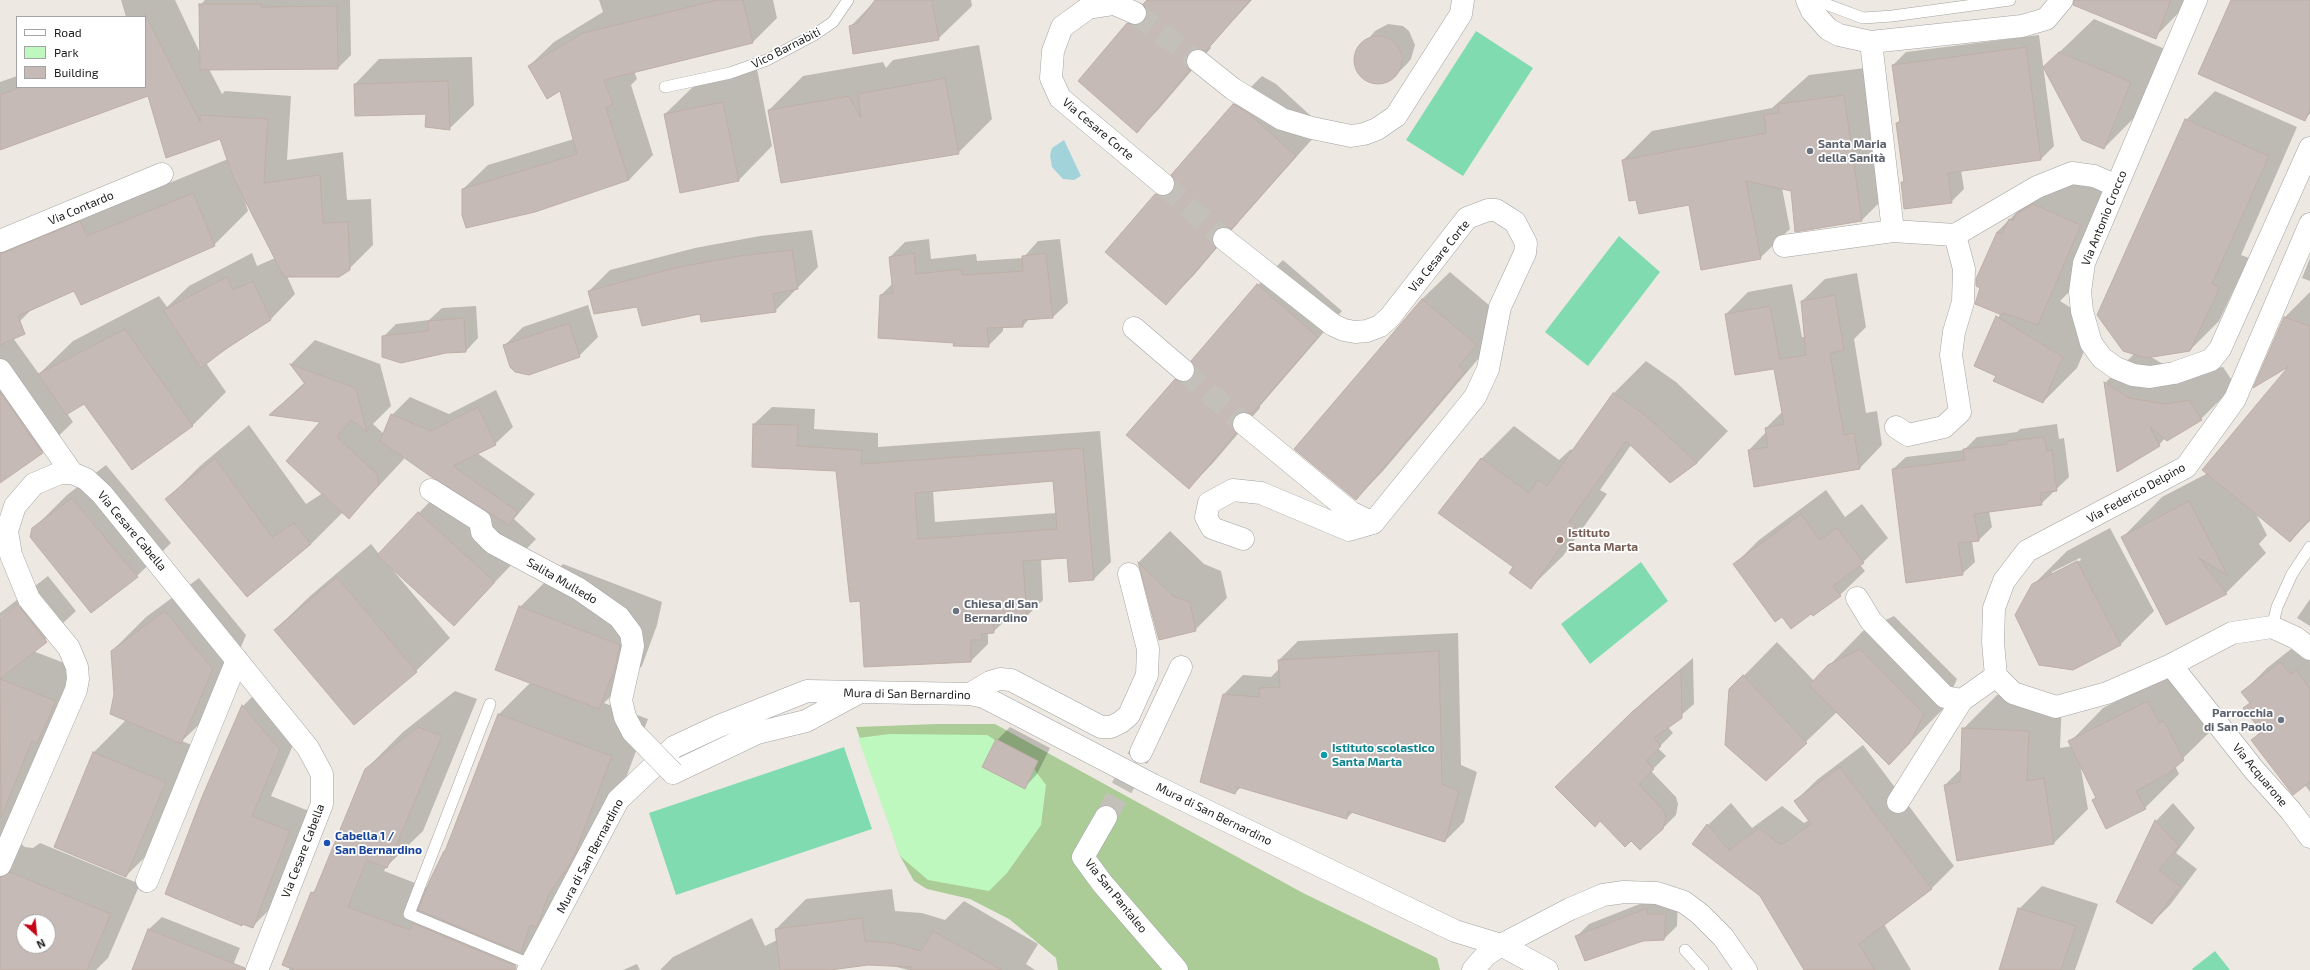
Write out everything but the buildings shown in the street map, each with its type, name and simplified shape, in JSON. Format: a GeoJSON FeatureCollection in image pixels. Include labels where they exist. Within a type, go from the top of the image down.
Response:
{"type":"FeatureCollection","features":[{"type":"Feature","properties":{"kind":"street"},"geometry":{"type":"LineString","coordinates":[[1198,61],[1234,89],[1282,119],[1312,128],[1350,136],[1364,134],[1377,130],[1396,116],[1461,14],[1463,0]]}},
{"type":"Feature","properties":{"kind":"street"},"geometry":{"type":"LineString","coordinates":[[1807,0],[1812,11],[1828,29],[1839,35],[1871,42],[2022,26],[2046,18],[2062,0]]}},
{"type":"Feature","properties":{"kind":"street","name":"Via Antonio Crocco"},"geometry":{"type":"LineString","coordinates":[[2196,0],[2084,263],[2080,292],[2082,311],[2091,343],[2102,358],[2116,368],[2133,375],[2150,377],[2174,373],[2211,360],[2220,349],[2305,174],[2310,148]]}},
{"type":"Feature","properties":{"kind":"street","name":"Via Cesare Corte"},"geometry":{"type":"LineString","coordinates":[[1135,13],[1114,4],[1088,8],[1062,27],[1052,51],[1051,78],[1060,98],[1163,184]]}},
{"type":"Feature","properties":{"kind":"street"},"geometry":{"type":"LineString","coordinates":[[1871,42],[1894,231]]}},
{"type":"Feature","properties":{"kind":"street"},"geometry":{"type":"LineString","coordinates":[[1784,246],[1894,231],[1955,235],[2037,187],[2072,173],[2094,176],[2117,186]]}},
{"type":"Feature","properties":{"kind":"street","name":"Via Contardo"},"geometry":{"type":"LineString","coordinates":[[0,241],[162,174]]}},
{"type":"Feature","properties":{"kind":"street","name":"Via Cesare Corte"},"geometry":{"type":"LineString","coordinates":[[1224,239],[1333,325],[1344,330],[1355,332],[1367,331],[1380,326],[1390,317],[1466,218],[1488,210],[1496,210],[1515,222],[1522,232],[1526,243],[1525,253],[1500,307],[1488,369],[1475,397],[1373,523]]}},
{"type":"Feature","properties":{"kind":"street","name":"Via Federico Delpino"},"geometry":{"type":"LineString","coordinates":[[1996,676],[1993,642],[1994,608],[2004,581],[2027,551],[2186,467],[2235,399],[2310,224]]}},
{"type":"Feature","properties":{"kind":"street"},"geometry":{"type":"LineString","coordinates":[[1896,427],[1908,435],[1944,427],[1960,412],[1951,355],[1954,332],[1963,302],[1964,268],[1955,235]]}},
{"type":"Feature","properties":{"kind":"street"},"geometry":{"type":"LineString","coordinates":[[1134,328],[1183,370]]}},
{"type":"Feature","properties":{"kind":"street"},"geometry":{"type":"LineString","coordinates":[[0,370],[72,473]]}},
{"type":"Feature","properties":{"kind":"street"},"geometry":{"type":"LineString","coordinates":[[1244,424],[1352,513],[1373,523]]}},
{"type":"Feature","properties":{"kind":"street"},"geometry":{"type":"LineString","coordinates":[[0,865],[76,690],[78,679],[77,666],[68,648],[29,599],[11,555],[7,531],[15,506],[34,484],[60,472],[72,473]]}},
{"type":"Feature","properties":{"kind":"street","name":"Via Cesare Cabella"},"geometry":{"type":"LineString","coordinates":[[72,473],[86,480],[102,494],[308,748],[322,774],[322,804],[257,970]]}},
{"type":"Feature","properties":{"kind":"street","name":"Salita Multedo"},"geometry":{"type":"LineString","coordinates":[[431,490],[480,521],[482,532],[493,543],[579,588],[619,617],[631,633],[633,646],[621,700],[625,717],[633,732],[673,773],[757,733],[806,721],[860,692]]}},
{"type":"Feature","properties":{"kind":"street"},"geometry":{"type":"LineString","coordinates":[[1243,539],[1212,528],[1206,517],[1209,503],[1233,490],[1261,493],[1349,530],[1373,523]]}},
{"type":"Feature","properties":{"kind":"street"},"geometry":{"type":"LineString","coordinates":[[970,694],[990,682],[1000,679],[1011,680],[1101,727],[1111,727],[1129,716],[1147,675],[1148,649],[1129,574]]}},
{"type":"Feature","properties":{"kind":"street"},"geometry":{"type":"LineString","coordinates":[[1857,598],[1872,621],[1945,697],[1962,700]]}},
{"type":"Feature","properties":{"kind":"street"},"geometry":{"type":"LineString","coordinates":[[1898,802],[1962,700],[1996,676],[2013,694],[2056,707],[2107,693],[2171,665],[2232,633],[2272,627],[2296,638],[2310,650]]}},
{"type":"Feature","properties":{"kind":"street"},"geometry":{"type":"LineString","coordinates":[[147,881],[237,660]]}},
{"type":"Feature","properties":{"kind":"street","name":"Via Acquarone"},"geometry":{"type":"LineString","coordinates":[[2171,665],[2255,771],[2291,811],[2310,837]]}},
{"type":"Feature","properties":{"kind":"street"},"geometry":{"type":"LineString","coordinates":[[1141,752],[1181,667],[1147,675]]}},
{"type":"Feature","properties":{"kind":"street","name":"Mura di San Bernardino"},"geometry":{"type":"LineString","coordinates":[[530,967],[618,800],[674,747],[719,726],[807,691],[970,694],[997,702],[1153,785],[1455,931],[1501,945],[1547,970]]}},
{"type":"Feature","properties":{"kind":"street","name":"Via San Pantaleo"},"geometry":{"type":"LineString","coordinates":[[1106,817],[1083,857],[1102,883],[1177,970]]}},
{"type":"Feature","properties":{"kind":"street"},"geometry":{"type":"LineString","coordinates":[[1473,970],[1486,955],[1501,945],[1570,909],[1603,895],[1624,892],[1657,893],[1684,902],[1700,914],[1723,937],[1746,970]]}},
{"type":"Feature","properties":{"kind":"lane","name":"Vico Barnabiti"},"geometry":{"type":"LineString","coordinates":[[665,87],[749,68],[773,57],[833,22],[848,0]]}},
{"type":"Feature","properties":{"kind":"lane"},"geometry":{"type":"LineString","coordinates":[[1815,0],[1862,18],[1892,16],[2010,0]]}},
{"type":"Feature","properties":{"kind":"lane"},"geometry":{"type":"LineString","coordinates":[[2272,627],[2277,607],[2289,581],[2310,547]]}},
{"type":"Feature","properties":{"kind":"lane","name":"Mura di San Bernardino"},"geometry":{"type":"LineString","coordinates":[[490,704],[409,914],[530,967]]}},
{"type":"Feature","properties":{"kind":"lane"},"geometry":{"type":"LineString","coordinates":[[1685,950],[1703,970]]}},
{"type":"Feature","properties":{"kind":"green space"},"geometry":{"type":"Polygon","coordinates":[[[1476,31],[1533,68],[1463,176],[1406,140],[1476,31]]]}},
{"type":"Feature","properties":{"kind":"green space"},"geometry":{"type":"Polygon","coordinates":[[[1619,236],[1660,272],[1588,366],[1545,332],[1619,236]]]}},
{"type":"Feature","properties":{"kind":"green space"},"geometry":{"type":"Polygon","coordinates":[[[1641,562],[1668,601],[1590,664],[1561,624],[1641,562]]]}},
{"type":"Feature","properties":{"kind":"green space"},"geometry":{"type":"Polygon","coordinates":[[[938,724],[995,724],[1303,893],[1437,958],[1440,970],[1058,970],[1056,958],[1009,919],[970,899],[927,889],[914,881],[900,856],[856,727],[938,724]]]}},
{"type":"Feature","properties":{"kind":"green space"},"geometry":{"type":"Polygon","coordinates":[[[890,734],[987,735],[1028,761],[1046,785],[1041,825],[1007,873],[989,891],[928,880],[900,856],[858,738],[890,734]]]}},
{"type":"Feature","properties":{"kind":"green space"},"geometry":{"type":"Polygon","coordinates":[[[844,747],[872,829],[676,895],[649,813],[844,747]]]}},
{"type":"Feature","properties":{"kind":"green space"},"geometry":{"type":"Polygon","coordinates":[[[2215,951],[2230,970],[2192,969],[2215,951]]]}},
{"type":"Feature","properties":{"kind":"water"},"geometry":{"type":"Polygon","coordinates":[[[1064,140],[1081,176],[1074,180],[1063,179],[1052,167],[1050,155],[1052,148],[1064,140]]]}},
{"type":"Feature","properties":{"kind":"tunnel"},"geometry":{"type":"LineString","coordinates":[[1135,13],[1198,61]]}},
{"type":"Feature","properties":{"kind":"tunnel"},"geometry":{"type":"LineString","coordinates":[[1163,184],[1224,239]]}},
{"type":"Feature","properties":{"kind":"tunnel"},"geometry":{"type":"LineString","coordinates":[[1183,370],[1244,424]]}},
{"type":"Feature","properties":{"kind":"tunnel"},"geometry":{"type":"LineString","coordinates":[[1106,817],[1141,752]]}},
{"type":"Feature","properties":{"kind":"place","name":"Santa Maria della Sanità"},"geometry":{"type":"Point","coordinates":[1810,151]}},
{"type":"Feature","properties":{"kind":"place","name":"Istituto Santa Marta"},"geometry":{"type":"Point","coordinates":[1560,540]}},
{"type":"Feature","properties":{"kind":"place","name":"Chiesa di San Bernardino"},"geometry":{"type":"Point","coordinates":[956,611]}},
{"type":"Feature","properties":{"kind":"place","name":"Parrocchia di San Paolo"},"geometry":{"type":"Point","coordinates":[2281,720]}},
{"type":"Feature","properties":{"kind":"place","name":"Istituto scolastico Santa Marta"},"geometry":{"type":"Point","coordinates":[1324,755]}},
{"type":"Feature","properties":{"kind":"place","name":"Cabella 1 / San Bernardino"},"geometry":{"type":"Point","coordinates":[327,843]}}]}
